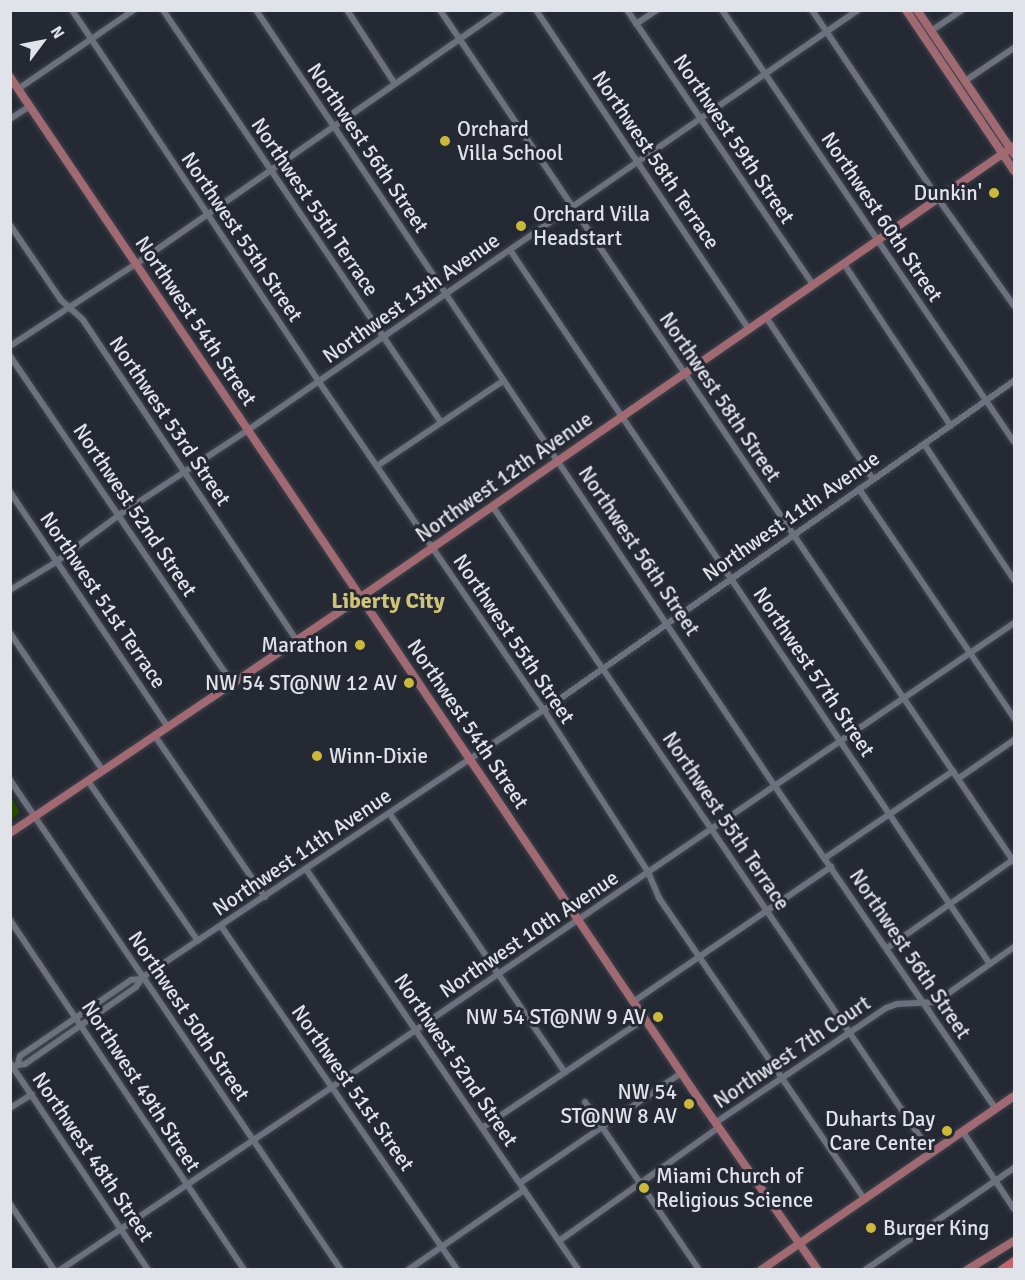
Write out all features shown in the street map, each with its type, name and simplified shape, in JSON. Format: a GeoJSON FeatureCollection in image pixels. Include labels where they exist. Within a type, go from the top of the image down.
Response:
{"type":"FeatureCollection","features":[{"type":"Feature","properties":{"kind":"highway"},"geometry":{"type":"LineString","coordinates":[[1001,1269],[1014,1261]]}},
{"type":"Feature","properties":{"kind":"main road"},"geometry":{"type":"LineString","coordinates":[[906,10],[1014,171]]}},
{"type":"Feature","properties":{"kind":"main road"},"geometry":{"type":"LineString","coordinates":[[917,10],[1013,149]]}},
{"type":"Feature","properties":{"kind":"main road","name":"Northwest 54th Street"},"geometry":{"type":"LineString","coordinates":[[10,77],[716,1126],[818,1269]]}},
{"type":"Feature","properties":{"kind":"main road","name":"Northwest 12th Avenue"},"geometry":{"type":"LineString","coordinates":[[10,833],[297,641],[1013,149]]}},
{"type":"Feature","properties":{"kind":"main road"},"geometry":{"type":"LineString","coordinates":[[761,1269],[1014,1096]]}},
{"type":"Feature","properties":{"kind":"main road"},"geometry":{"type":"LineString","coordinates":[[967,1269],[1014,1241]]}},
{"type":"Feature","properties":{"kind":"street","name":"Northwest 55th Street"},"geometry":{"type":"LineString","coordinates":[[72,10],[319,382],[544,710],[648,872],[660,898],[864,1199]]}},
{"type":"Feature","properties":{"kind":"street"},"geometry":{"type":"LineString","coordinates":[[18,89],[134,10]]}},
{"type":"Feature","properties":{"kind":"street","name":"Northwest 55th Terrace"},"geometry":{"type":"LineString","coordinates":[[163,10],[440,421]]}},
{"type":"Feature","properties":{"kind":"street","name":"Northwest 56th Street"},"geometry":{"type":"LineString","coordinates":[[256,10],[774,785],[888,948],[996,1109]]}},
{"type":"Feature","properties":{"kind":"street"},"geometry":{"type":"LineString","coordinates":[[347,10],[395,84]]}},
{"type":"Feature","properties":{"kind":"street","name":"Northwest 58th Street"},"geometry":{"type":"LineString","coordinates":[[440,10],[1014,860]]}},
{"type":"Feature","properties":{"kind":"street"},"geometry":{"type":"LineString","coordinates":[[10,346],[136,264],[206,213],[502,10]]}},
{"type":"Feature","properties":{"kind":"street","name":"Northwest 58th Terrace"},"geometry":{"type":"LineString","coordinates":[[536,10],[749,329]]}},
{"type":"Feature","properties":{"kind":"street","name":"Northwest 59th Street"},"geometry":{"type":"LineString","coordinates":[[627,10],[813,285]]}},
{"type":"Feature","properties":{"kind":"street"},"geometry":{"type":"LineString","coordinates":[[636,24],[657,10]]}},
{"type":"Feature","properties":{"kind":"street","name":"Northwest 60th Street"},"geometry":{"type":"LineString","coordinates":[[722,10],[1014,442]]}},
{"type":"Feature","properties":{"kind":"street"},"geometry":{"type":"LineString","coordinates":[[812,10],[939,200],[1014,306]]}},
{"type":"Feature","properties":{"kind":"street","name":"Northwest 13th Avenue"},"geometry":{"type":"LineString","coordinates":[[10,590],[56,562],[120,515],[319,382],[858,10]]}},
{"type":"Feature","properties":{"kind":"street"},"geometry":{"type":"LineString","coordinates":[[931,31],[962,10]]}},
{"type":"Feature","properties":{"kind":"street"},"geometry":{"type":"LineString","coordinates":[[965,81],[1014,48]]}},
{"type":"Feature","properties":{"kind":"street"},"geometry":{"type":"LineString","coordinates":[[10,119],[30,106]]}},
{"type":"Feature","properties":{"kind":"street","name":"Northwest 53rd Street"},"geometry":{"type":"LineString","coordinates":[[10,225],[61,300],[83,320],[297,641]]}},
{"type":"Feature","properties":{"kind":"street","name":"Northwest 57th Street"},"geometry":{"type":"LineString","coordinates":[[510,250],[990,964]]}},
{"type":"Feature","properties":{"kind":"street"},"geometry":{"type":"LineString","coordinates":[[844,264],[951,426]]}},
{"type":"Feature","properties":{"kind":"street"},"geometry":{"type":"LineString","coordinates":[[766,317],[873,479]]}},
{"type":"Feature","properties":{"kind":"street","name":"Northwest 52nd Street"},"geometry":{"type":"LineString","coordinates":[[10,356],[232,683]]}},
{"type":"Feature","properties":{"kind":"street"},"geometry":{"type":"LineString","coordinates":[[376,466],[503,381]]}},
{"type":"Feature","properties":{"kind":"street","name":"Northwest 11th Avenue"},"geometry":{"type":"LineString","coordinates":[[14,1064],[20,1056],[131,980],[141,978],[221,926],[544,710],[1014,381]]}},
{"type":"Feature","properties":{"kind":"street"},"geometry":{"type":"LineString","coordinates":[[924,444],[1014,580]]}},
{"type":"Feature","properties":{"kind":"street"},"geometry":{"type":"LineString","coordinates":[[859,489],[1014,718]]}},
{"type":"Feature","properties":{"kind":"street","name":"Northwest 51st Terrace"},"geometry":{"type":"LineString","coordinates":[[10,492],[168,727]]}},
{"type":"Feature","properties":{"kind":"street","name":"Northwest 55th Terrace"},"geometry":{"type":"LineString","coordinates":[[493,507],[931,1153]]}},
{"type":"Feature","properties":{"kind":"street","name":"Northwest 10th Avenue"},"geometry":{"type":"LineString","coordinates":[[60,1269],[332,1088],[1014,623]]}},
{"type":"Feature","properties":{"kind":"street"},"geometry":{"type":"LineString","coordinates":[[10,633],[103,771]]}},
{"type":"Feature","properties":{"kind":"street"},"geometry":{"type":"LineString","coordinates":[[155,736],[265,897]]}},
{"type":"Feature","properties":{"kind":"street"},"geometry":{"type":"LineString","coordinates":[[959,778],[1014,740]]}},
{"type":"Feature","properties":{"kind":"street"},"geometry":{"type":"LineString","coordinates":[[825,858],[953,771]]}},
{"type":"Feature","properties":{"kind":"street","name":"Northwest 50th Street"},"geometry":{"type":"LineString","coordinates":[[10,780],[141,978],[341,1269]]}},
{"type":"Feature","properties":{"kind":"street"},"geometry":{"type":"LineString","coordinates":[[88,781],[198,941]]}},
{"type":"Feature","properties":{"kind":"street"},"geometry":{"type":"LineString","coordinates":[[390,814],[565,1072]]}},
{"type":"Feature","properties":{"kind":"street"},"geometry":{"type":"LineString","coordinates":[[888,948],[1014,860]]}},
{"type":"Feature","properties":{"kind":"street"},"geometry":{"type":"LineString","coordinates":[[633,1002],[831,867]]}},
{"type":"Feature","properties":{"kind":"street","name":"Northwest 52nd Street"},"geometry":{"type":"LineString","coordinates":[[306,869],[579,1269]]}},
{"type":"Feature","properties":{"kind":"street","name":"Northwest 49th Street"},"geometry":{"type":"LineString","coordinates":[[10,920],[244,1269]]}},
{"type":"Feature","properties":{"kind":"street","name":"Northwest 51st Street"},"geometry":{"type":"LineString","coordinates":[[221,926],[458,1269]]}},
{"type":"Feature","properties":{"kind":"street","name":"Northwest 7th Court"},"geometry":{"type":"LineString","coordinates":[[559,1241],[641,1184],[782,1078],[886,1008],[897,1004],[936,1002],[1014,947]]}},
{"type":"Feature","properties":{"kind":"street","name":"Northwest 11th Avenue"},"geometry":{"type":"LineString","coordinates":[[14,1064],[25,1064],[136,987],[141,978]]}},
{"type":"Feature","properties":{"kind":"street"},"geometry":{"type":"LineString","coordinates":[[482,1128],[645,1019]]}},
{"type":"Feature","properties":{"kind":"street","name":"Northwest 48th Street"},"geometry":{"type":"LineString","coordinates":[[14,1064],[148,1269]]}},
{"type":"Feature","properties":{"kind":"street"},"geometry":{"type":"LineString","coordinates":[[520,1183],[681,1073]]}},
{"type":"Feature","properties":{"kind":"street"},"geometry":{"type":"LineString","coordinates":[[10,1108],[32,1094]]}},
{"type":"Feature","properties":{"kind":"street"},"geometry":{"type":"LineString","coordinates":[[585,1102],[699,1269]]}},
{"type":"Feature","properties":{"kind":"street"},"geometry":{"type":"LineString","coordinates":[[963,1132],[1014,1209]]}},
{"type":"Feature","properties":{"kind":"street"},"geometry":{"type":"LineString","coordinates":[[865,1269],[1014,1168]]}},
{"type":"Feature","properties":{"kind":"street"},"geometry":{"type":"LineString","coordinates":[[408,1269],[524,1190]]}},
{"type":"Feature","properties":{"kind":"street"},"geometry":{"type":"LineString","coordinates":[[10,1204],[54,1269]]}},
{"type":"Feature","properties":{"kind":"green space"},"geometry":{"type":"Polygon","coordinates":[[[10,795],[20,812],[11,820],[10,820],[10,795]]]}},
{"type":"Feature","properties":{"kind":"place","name":"Orchard Villa School"},"geometry":{"type":"Point","coordinates":[445,141]}},
{"type":"Feature","properties":{"kind":"place","name":"Dunkin'"},"geometry":{"type":"Point","coordinates":[994,193]}},
{"type":"Feature","properties":{"kind":"place","name":"Orchard Villa Headstart"},"geometry":{"type":"Point","coordinates":[521,226]}},
{"type":"Feature","properties":{"kind":"place","name":"Marathon"},"geometry":{"type":"Point","coordinates":[360,645]}},
{"type":"Feature","properties":{"kind":"place","name":"NW 54 ST@NW 12 AV"},"geometry":{"type":"Point","coordinates":[409,683]}},
{"type":"Feature","properties":{"kind":"place","name":"Winn-Dixie"},"geometry":{"type":"Point","coordinates":[317,756]}},
{"type":"Feature","properties":{"kind":"place","name":"NW 54 ST@NW 9 AV"},"geometry":{"type":"Point","coordinates":[658,1017]}},
{"type":"Feature","properties":{"kind":"place","name":"NW 54 ST@NW 8 AV"},"geometry":{"type":"Point","coordinates":[689,1104]}},
{"type":"Feature","properties":{"kind":"place","name":"Duharts Day Care Center"},"geometry":{"type":"Point","coordinates":[947,1131]}},
{"type":"Feature","properties":{"kind":"place","name":"Miami Church of Religious Science"},"geometry":{"type":"Point","coordinates":[644,1188]}},
{"type":"Feature","properties":{"kind":"place","name":"Burger King"},"geometry":{"type":"Point","coordinates":[871,1228]}},
{"type":"Feature","properties":{"kind":"district","name":"Liberty City"},"geometry":{"type":"Point","coordinates":[388,601]}}]}
